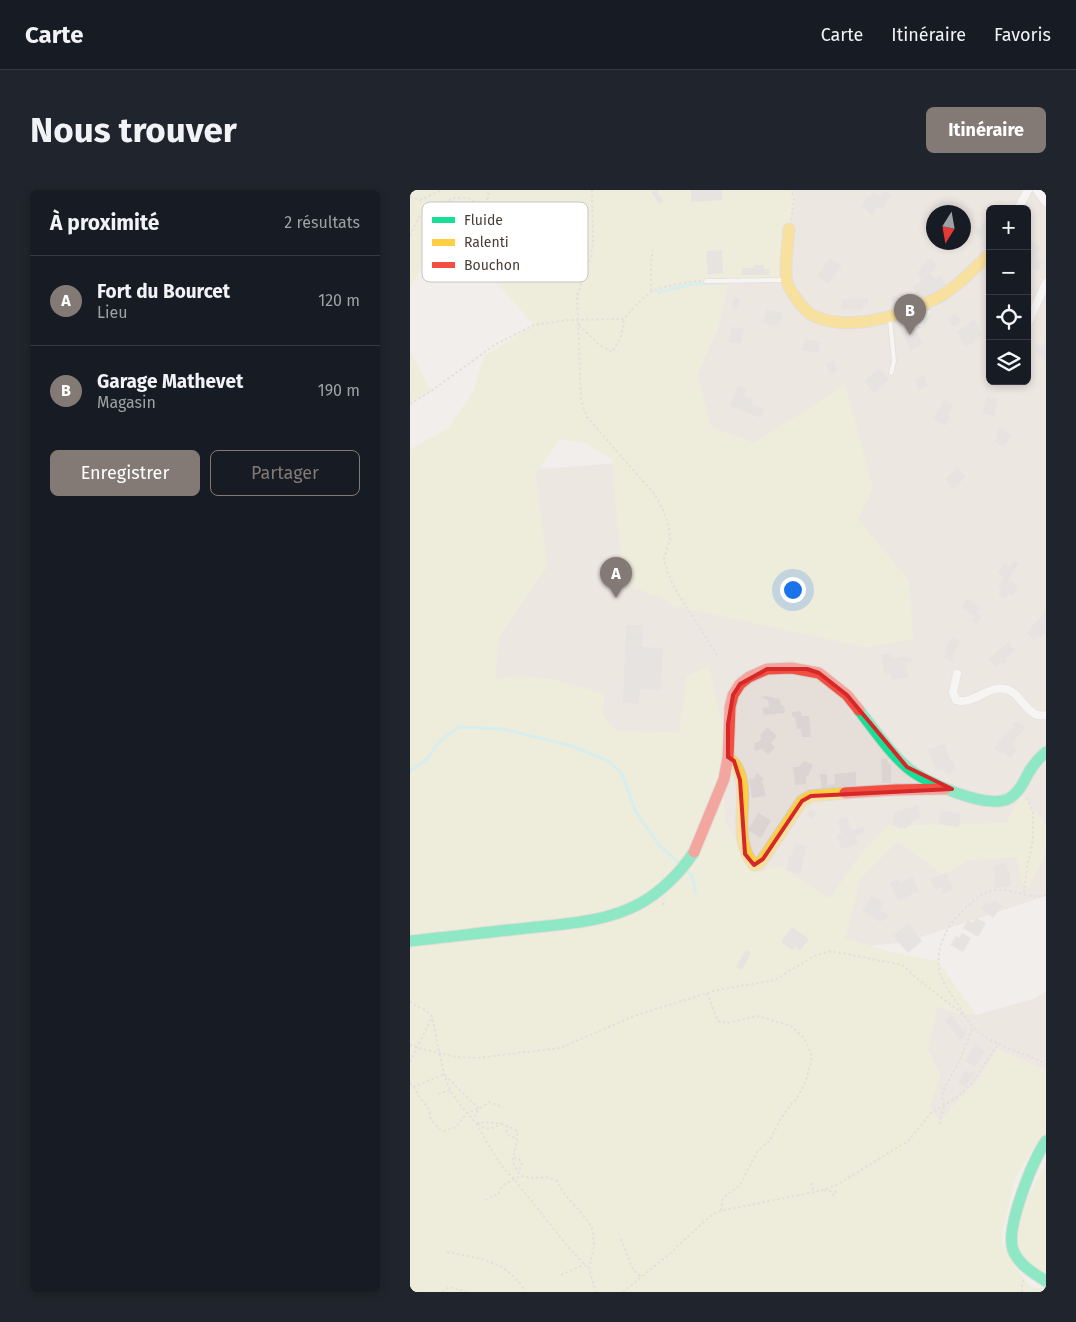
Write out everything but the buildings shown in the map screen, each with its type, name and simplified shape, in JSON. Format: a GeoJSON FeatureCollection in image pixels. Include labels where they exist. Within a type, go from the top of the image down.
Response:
{"type":"FeatureCollection","features":[{"type":"Feature","properties":{"kind":"street"},"geometry":{"type":"LineString","coordinates":[[1020,205],[1028,190]]}},
{"type":"Feature","properties":{"kind":"street"},"geometry":{"type":"LineString","coordinates":[[1037,190],[1046,202]]}},
{"type":"Feature","properties":{"kind":"street"},"geometry":{"type":"LineString","coordinates":[[789,229],[786,280],[792,293],[811,314],[831,321],[853,323],[890,317],[942,295],[986,258]]}},
{"type":"Feature","properties":{"kind":"street"},"geometry":{"type":"LineString","coordinates":[[1031,316],[1046,283]]}},
{"type":"Feature","properties":{"kind":"street"},"geometry":{"type":"LineString","coordinates":[[410,941],[562,924],[607,917],[640,904],[671,878],[693,853],[724,779],[728,758],[730,707],[733,695],[740,684],[756,673],[768,669],[807,669],[819,673],[847,695],[907,767],[915,773],[974,799],[1004,802],[1019,790],[1033,766],[1046,752]]}},
{"type":"Feature","properties":{"kind":"street"},"geometry":{"type":"LineString","coordinates":[[957,674],[953,692],[956,700],[963,702],[995,689],[1006,689],[1015,693],[1031,712],[1039,716],[1046,715]]}},
{"type":"Feature","properties":{"kind":"street"},"geometry":{"type":"LineString","coordinates":[[728,758],[734,761],[737,766],[742,796],[746,854],[749,862],[754,865],[759,864],[763,859],[802,801],[811,796],[888,792],[904,789],[952,790]]}},
{"type":"Feature","properties":{"kind":"street"},"geometry":{"type":"LineString","coordinates":[[1046,1141],[1034,1159],[1010,1226],[1011,1244],[1014,1252],[1030,1271],[1046,1281]]}},
{"type":"Feature","properties":{"kind":"lane"},"geometry":{"type":"LineString","coordinates":[[706,281],[786,280]]}},
{"type":"Feature","properties":{"kind":"lane"},"geometry":{"type":"LineString","coordinates":[[920,325],[929,312]]}},
{"type":"Feature","properties":{"kind":"lane"},"geometry":{"type":"LineString","coordinates":[[890,317],[894,361],[892,373]]}},
{"type":"Feature","properties":{"kind":"path"},"geometry":{"type":"LineString","coordinates":[[410,197],[420,200],[442,190]]}},
{"type":"Feature","properties":{"kind":"path"},"geometry":{"type":"LineString","coordinates":[[485,202],[488,198],[489,190]]}},
{"type":"Feature","properties":{"kind":"path"},"geometry":{"type":"LineString","coordinates":[[588,266],[592,248],[592,190]]}},
{"type":"Feature","properties":{"kind":"path"},"geometry":{"type":"LineString","coordinates":[[789,229],[794,199],[791,190]]}},
{"type":"Feature","properties":{"kind":"path"},"geometry":{"type":"LineString","coordinates":[[446,202],[453,198],[468,198],[474,202]]}},
{"type":"Feature","properties":{"kind":"path"},"geometry":{"type":"LineString","coordinates":[[410,236],[418,218],[422,216]]}},
{"type":"Feature","properties":{"kind":"path"},"geometry":{"type":"LineString","coordinates":[[651,291],[653,250]]}},
{"type":"Feature","properties":{"kind":"path"},"geometry":{"type":"LineString","coordinates":[[578,326],[598,344],[612,352],[621,337],[624,319],[651,291],[692,281],[706,281]]}},
{"type":"Feature","properties":{"kind":"path"},"geometry":{"type":"LineString","coordinates":[[581,282],[577,296],[581,400],[587,417],[655,495],[665,514],[669,527],[670,539],[664,559],[667,571],[674,587],[717,655]]}},
{"type":"Feature","properties":{"kind":"path"},"geometry":{"type":"LineString","coordinates":[[410,404],[496,344],[534,325],[568,320],[624,319]]}},
{"type":"Feature","properties":{"kind":"path"},"geometry":{"type":"LineString","coordinates":[[1019,790],[1025,794],[1033,812],[1033,840],[1024,894]]}},
{"type":"Feature","properties":{"kind":"path"},"geometry":{"type":"LineString","coordinates":[[1046,896],[1032,896],[1001,890],[991,890],[982,894],[959,914],[945,932],[940,956],[940,973],[944,982],[973,1027],[984,1036],[1046,1064]]}},
{"type":"Feature","properties":{"kind":"path"},"geometry":{"type":"LineString","coordinates":[[410,1044],[418,1048],[457,1057],[477,1058],[560,1048],[634,1016],[717,990],[775,980],[814,956],[831,951],[902,965],[964,1015]]}},
{"type":"Feature","properties":{"kind":"path"},"geometry":{"type":"LineString","coordinates":[[707,993],[718,1021],[728,1023],[757,1016],[791,1026],[804,1038],[812,1056],[806,1081],[796,1100],[793,1100],[770,1140],[757,1152],[740,1185],[722,1198],[721,1211]]}},
{"type":"Feature","properties":{"kind":"path"},"geometry":{"type":"LineString","coordinates":[[410,1001],[429,1011],[432,1017],[444,1074],[451,1090],[467,1113],[483,1128],[494,1128],[501,1123]]}},
{"type":"Feature","properties":{"kind":"path"},"geometry":{"type":"LineString","coordinates":[[410,1062],[432,1017]]}},
{"type":"Feature","properties":{"kind":"path"},"geometry":{"type":"LineString","coordinates":[[940,1124],[944,1105],[943,1091],[959,1062],[973,1027]]}},
{"type":"Feature","properties":{"kind":"path"},"geometry":{"type":"LineString","coordinates":[[623,1292],[667,1256],[707,1219],[721,1211],[824,1190],[840,1183],[908,1141],[931,1113],[956,1098],[972,1083],[999,1043]]}},
{"type":"Feature","properties":{"kind":"path"},"geometry":{"type":"LineString","coordinates":[[413,1086],[444,1074]]}},
{"type":"Feature","properties":{"kind":"path"},"geometry":{"type":"LineString","coordinates":[[444,1074],[479,1109]]}},
{"type":"Feature","properties":{"kind":"path"},"geometry":{"type":"LineString","coordinates":[[410,1083],[429,1110],[431,1120],[439,1129],[444,1131],[456,1126],[467,1113],[479,1109],[489,1102],[503,1107]]}},
{"type":"Feature","properties":{"kind":"path"},"geometry":{"type":"LineString","coordinates":[[438,1094],[451,1090]]}},
{"type":"Feature","properties":{"kind":"path"},"geometry":{"type":"LineString","coordinates":[[473,1120],[479,1109]]}},
{"type":"Feature","properties":{"kind":"path"},"geometry":{"type":"LineString","coordinates":[[477,1123],[501,1123],[516,1132],[518,1138],[514,1164],[520,1176]]}},
{"type":"Feature","properties":{"kind":"path"},"geometry":{"type":"LineString","coordinates":[[477,1123],[500,1164],[564,1242],[589,1269],[596,1292]]}},
{"type":"Feature","properties":{"kind":"path"},"geometry":{"type":"LineString","coordinates":[[507,1125],[506,1130],[509,1136],[518,1138]]}},
{"type":"Feature","properties":{"kind":"path"},"geometry":{"type":"LineString","coordinates":[[514,1157],[519,1159],[522,1164],[518,1172]]}},
{"type":"Feature","properties":{"kind":"path"},"geometry":{"type":"LineString","coordinates":[[485,1200],[498,1194],[503,1185],[520,1176],[546,1177],[557,1181],[563,1192],[589,1222],[594,1231],[594,1246],[589,1269]]}},
{"type":"Feature","properties":{"kind":"path"},"geometry":{"type":"LineString","coordinates":[[812,1183],[814,1192]]}},
{"type":"Feature","properties":{"kind":"path"},"geometry":{"type":"LineString","coordinates":[[824,1190],[836,1192],[830,1198]]}},
{"type":"Feature","properties":{"kind":"path"},"geometry":{"type":"LineString","coordinates":[[621,1238],[633,1270],[642,1277]]}},
{"type":"Feature","properties":{"kind":"path"},"geometry":{"type":"LineString","coordinates":[[447,1252],[494,1262],[512,1273],[526,1292]]}},
{"type":"Feature","properties":{"kind":"path"},"geometry":{"type":"LineString","coordinates":[[561,1276],[585,1264]]}},
{"type":"Feature","properties":{"kind":"path"},"geometry":{"type":"LineString","coordinates":[[1022,1292],[1022,1283],[1030,1271]]}},
{"type":"Feature","properties":{"kind":"path"},"geometry":{"type":"LineString","coordinates":[[442,1292],[449,1287],[468,1292]]}},
{"type":"Feature","properties":{"kind":"highlighted area"},"geometry":{"type":"Polygon","coordinates":[[[767,669],[807,669],[819,673],[847,695],[907,767],[952,789],[811,796],[802,801],[763,859],[754,865],[745,854],[740,780],[734,761],[728,757],[728,724],[733,695],[740,684],[767,669]]]}},
{"type":"Feature","properties":{"kind":"shaded area"},"geometry":{"type":"Polygon","coordinates":[[[791,190],[1046,190],[1046,896],[906,942],[717,963],[410,574],[511,471],[630,462],[697,375],[718,328],[728,281],[789,229],[794,199],[791,190]]]}},
{"type":"Feature","properties":{"kind":"shaded area"},"geometry":{"type":"Polygon","coordinates":[[[1046,991],[1046,1071],[997,1049],[979,1079],[940,1121],[929,1107],[940,1075],[928,1050],[937,1005],[957,1013],[976,1015],[1036,998],[1046,991]]]}},
{"type":"Feature","properties":{"kind":"green space"},"geometry":{"type":"Polygon","coordinates":[[[410,190],[791,190],[794,199],[789,229],[788,282],[728,281],[718,328],[697,375],[711,427],[754,443],[845,385],[873,488],[858,519],[909,581],[913,639],[865,647],[671,605],[661,597],[623,584],[612,460],[587,444],[560,439],[536,473],[547,567],[499,637],[495,680],[519,676],[555,680],[604,694],[603,715],[616,731],[679,732],[687,676],[709,666],[723,731],[722,758],[725,821],[753,874],[779,866],[830,899],[859,856],[887,826],[1007,823],[1020,794],[1046,824],[1046,852],[1029,887],[1022,884],[1017,857],[968,860],[943,875],[898,841],[860,879],[845,938],[891,952],[938,961],[976,1015],[957,1013],[937,1005],[928,1050],[940,1075],[929,1107],[940,1121],[979,1079],[997,1049],[1046,1071],[1046,1137],[1036,1143],[1015,1179],[1002,1234],[1003,1244],[1016,1269],[1031,1287],[1046,1289],[1046,1292],[410,1292],[410,449],[447,429],[473,392],[484,356],[534,325],[496,282],[588,282],[588,202],[422,202],[422,267],[410,288],[410,190]]]}},
{"type":"Feature","properties":{"kind":"green space"},"geometry":{"type":"Polygon","coordinates":[[[410,351],[431,391],[410,404],[410,351]]]}},
{"type":"Feature","properties":{"kind":"green space"},"geometry":{"type":"Polygon","coordinates":[[[1046,1162],[1046,1274],[1030,1267],[1014,1238],[1026,1200],[1046,1162]]]}},
{"type":"Feature","properties":{"kind":"waterway"},"geometry":{"type":"LineString","coordinates":[[658,292],[693,284],[725,283]]}},
{"type":"Feature","properties":{"kind":"waterway"},"geometry":{"type":"LineString","coordinates":[[410,771],[427,759],[439,742],[459,727],[503,729],[572,746],[608,761],[622,774],[636,812],[660,846],[678,862]]}},
{"type":"Feature","properties":{"kind":"waterway"},"geometry":{"type":"LineString","coordinates":[[687,871],[692,876],[696,893]]}},
{"type":"Feature","properties":{"kind":"waterway"},"geometry":{"type":"LineString","coordinates":[[1028,1275],[1046,1288]]}},
{"type":"Feature","properties":{"kind":"traffic: fast"},"geometry":{"type":"LineString","coordinates":[[859,710],[888,748],[908,768],[928,781],[971,798],[998,801],[1012,797],[1023,784],[1032,767],[1046,752]]}},
{"type":"Feature","properties":{"kind":"traffic: fast"},"geometry":{"type":"LineString","coordinates":[[410,941],[571,923],[613,915],[639,904],[655,894],[683,867],[694,852]]}},
{"type":"Feature","properties":{"kind":"traffic: fast"},"geometry":{"type":"LineString","coordinates":[[1046,1141],[1034,1163],[1016,1211],[1012,1240],[1013,1250],[1019,1260],[1046,1281]]}},
{"type":"Feature","properties":{"kind":"traffic: slow"},"geometry":{"type":"LineString","coordinates":[[789,229],[786,272],[787,282],[791,290],[801,305],[812,315],[843,323],[860,322],[895,315],[927,303],[953,288],[986,257]]}},
{"type":"Feature","properties":{"kind":"traffic: slow"},"geometry":{"type":"LineString","coordinates":[[728,757],[736,766],[741,777],[743,841],[747,854],[754,865],[759,864],[763,859],[802,801],[811,796],[845,793]]}},
{"type":"Feature","properties":{"kind":"traffic: jam"},"geometry":{"type":"LineString","coordinates":[[694,852],[724,779],[728,757],[730,707],[733,695],[740,684],[749,677],[767,669],[792,668],[819,673],[847,695],[859,710]]}},
{"type":"Feature","properties":{"kind":"traffic: jam"},"geometry":{"type":"LineString","coordinates":[[845,793],[945,789]]}},
{"type":"Feature","properties":{"kind":"place","name":"Garage Mathevet"},"geometry":{"type":"Point","coordinates":[910,335]}},
{"type":"Feature","properties":{"kind":"place","name":"Fort du Bourcet"},"geometry":{"type":"Point","coordinates":[616,598]}}]}
